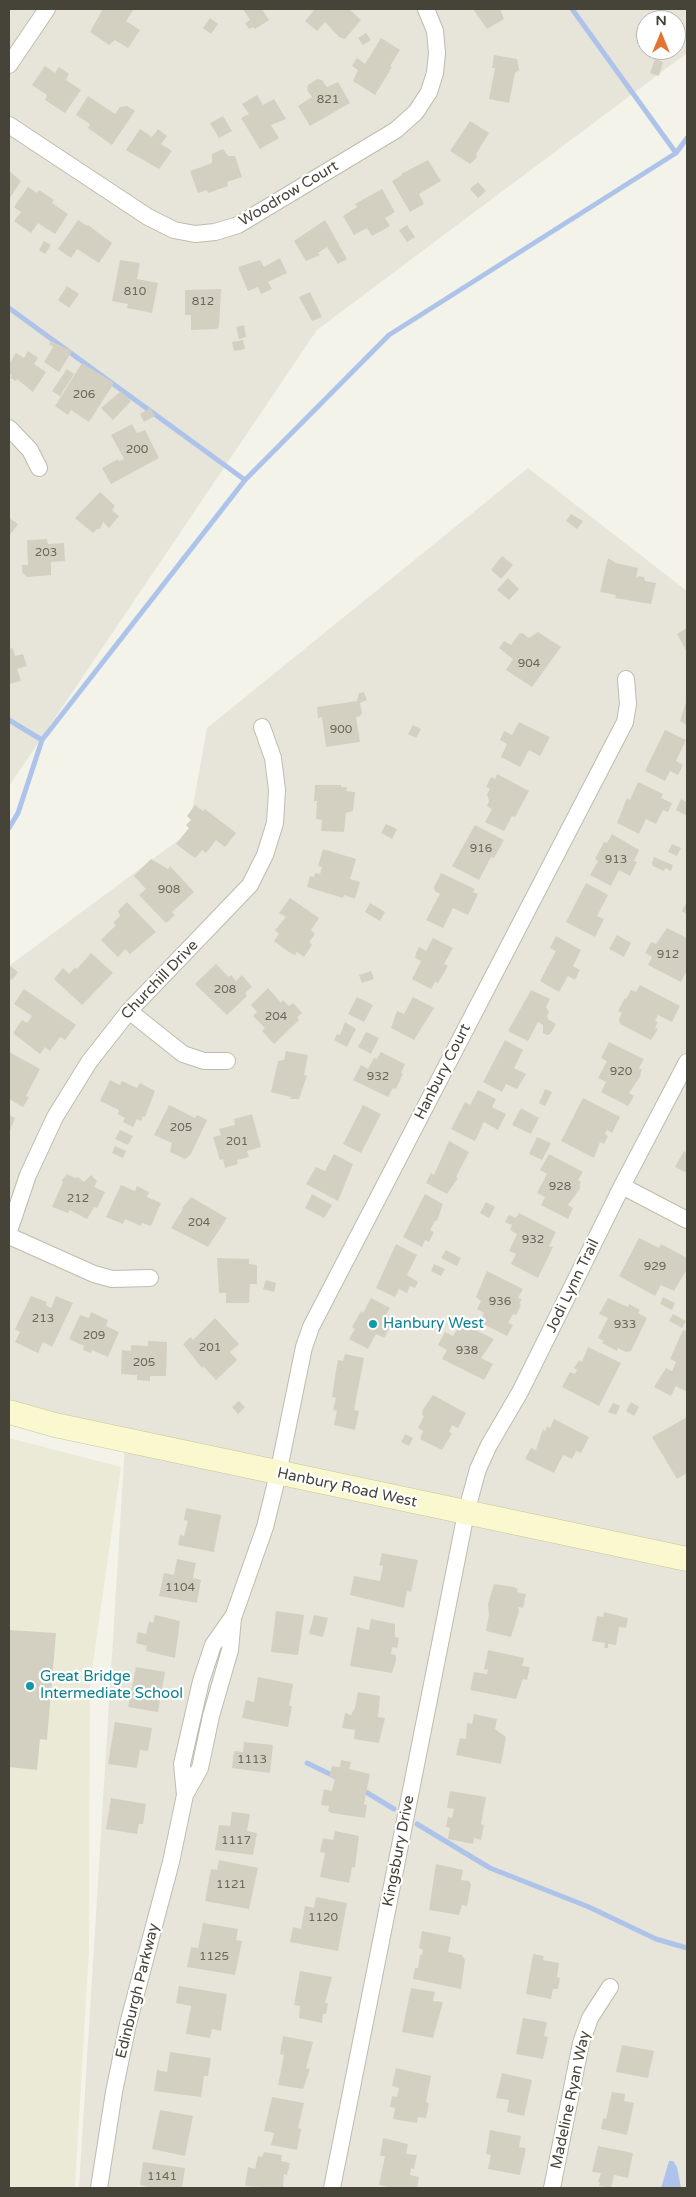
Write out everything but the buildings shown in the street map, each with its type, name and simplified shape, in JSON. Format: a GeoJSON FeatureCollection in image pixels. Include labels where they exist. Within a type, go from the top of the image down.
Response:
{"type":"FeatureCollection","features":[{"type":"Feature","properties":{"kind":"main road","name":"Hanbury Road West"},"geometry":{"type":"LineString","coordinates":[[9,1412],[55,1425],[278,1474],[687,1559]]}},
{"type":"Feature","properties":{"kind":"street"},"geometry":{"type":"LineString","coordinates":[[9,65],[47,9]]}},
{"type":"Feature","properties":{"kind":"street","name":"Woodrow Court"},"geometry":{"type":"LineString","coordinates":[[9,125],[148,218],[174,230],[196,234],[215,232],[238,225],[396,130],[416,112],[429,92],[436,73],[435,31],[426,9]]}},
{"type":"Feature","properties":{"kind":"street"},"geometry":{"type":"LineString","coordinates":[[9,428],[30,450],[39,468]]}},
{"type":"Feature","properties":{"kind":"street","name":"Hanbury Court"},"geometry":{"type":"LineString","coordinates":[[278,1474],[304,1347],[311,1327],[625,722],[628,704],[626,679]]}},
{"type":"Feature","properties":{"kind":"street","name":"Churchill Drive"},"geometry":{"type":"LineString","coordinates":[[9,1231],[28,1175],[55,1117],[89,1062],[129,1011],[250,885],[265,855],[275,823],[277,790],[273,758],[262,727]]}},
{"type":"Feature","properties":{"kind":"street"},"geometry":{"type":"LineString","coordinates":[[129,1011],[183,1054],[204,1061],[227,1061]]}},
{"type":"Feature","properties":{"kind":"street","name":"Jodi Lynn Trail"},"geometry":{"type":"LineString","coordinates":[[466,1513],[478,1469],[489,1445],[520,1392],[622,1186],[687,1062]]}},
{"type":"Feature","properties":{"kind":"street"},"geometry":{"type":"LineString","coordinates":[[622,1186],[687,1220]]}},
{"type":"Feature","properties":{"kind":"street"},"geometry":{"type":"LineString","coordinates":[[9,1236],[94,1274],[112,1279],[150,1278]]}},
{"type":"Feature","properties":{"kind":"street","name":"Edinburgh Parkway"},"geometry":{"type":"LineString","coordinates":[[99,2188],[114,2092],[128,2024],[171,1862],[185,1795],[200,1768],[211,1716],[230,1650],[234,1615],[265,1527],[278,1474]]}},
{"type":"Feature","properties":{"kind":"street","name":"Kingsbury Drive"},"geometry":{"type":"LineString","coordinates":[[332,2188],[466,1513]]}},
{"type":"Feature","properties":{"kind":"street","name":"Edinburgh Parkway"},"geometry":{"type":"LineString","coordinates":[[185,1795],[182,1764],[193,1712],[213,1645],[234,1615]]}},
{"type":"Feature","properties":{"kind":"street"},"geometry":{"type":"LineString","coordinates":[[193,1712],[211,1716]]}},
{"type":"Feature","properties":{"kind":"street","name":"Madeline Ryan Way"},"geometry":{"type":"LineString","coordinates":[[552,2188],[581,2043],[590,2018],[610,1987]]}},
{"type":"Feature","properties":{"kind":"shaded area"},"geometry":{"type":"Polygon","coordinates":[[[9,9],[687,9],[687,53],[686,10],[636,10],[636,60],[678,60],[317,330],[9,786],[9,9]]]}},
{"type":"Feature","properties":{"kind":"shaded area"},"geometry":{"type":"Polygon","coordinates":[[[528,468],[687,591],[687,2188],[79,2188],[126,1429],[9,1403],[9,966],[188,833],[207,728],[528,468]]]}},
{"type":"Feature","properties":{"kind":"shaded area"},"geometry":{"type":"Polygon","coordinates":[[[9,1438],[121,1467],[90,1684],[89,1950],[75,2188],[9,2188],[9,1438]]]}},
{"type":"Feature","properties":{"kind":"water"},"geometry":{"type":"Polygon","coordinates":[[[669,2161],[673,2161],[677,2167],[681,2188],[661,2188],[669,2161]]]}},
{"type":"Feature","properties":{"kind":"waterway"},"geometry":{"type":"LineString","coordinates":[[572,9],[676,153]]}},
{"type":"Feature","properties":{"kind":"waterway"},"geometry":{"type":"LineString","coordinates":[[9,828],[18,813],[42,740],[245,480],[389,335],[676,153],[687,138]]}},
{"type":"Feature","properties":{"kind":"waterway"},"geometry":{"type":"LineString","coordinates":[[9,308],[245,480]]}},
{"type":"Feature","properties":{"kind":"waterway"},"geometry":{"type":"LineString","coordinates":[[9,720],[42,740]]}},
{"type":"Feature","properties":{"kind":"waterway"},"geometry":{"type":"LineString","coordinates":[[307,1763],[336,1777]]}},
{"type":"Feature","properties":{"kind":"waterway"},"geometry":{"type":"LineString","coordinates":[[361,1789],[394,1809]]}},
{"type":"Feature","properties":{"kind":"waterway"},"geometry":{"type":"LineString","coordinates":[[417,1824],[490,1868],[589,1907],[656,1939],[687,1948]]}},
{"type":"Feature","properties":{"kind":"place","name":"Hanbury West"},"geometry":{"type":"Point","coordinates":[373,1324]}},
{"type":"Feature","properties":{"kind":"place","name":"Great Bridge Intermediate School"},"geometry":{"type":"Point","coordinates":[30,1686]}}]}
